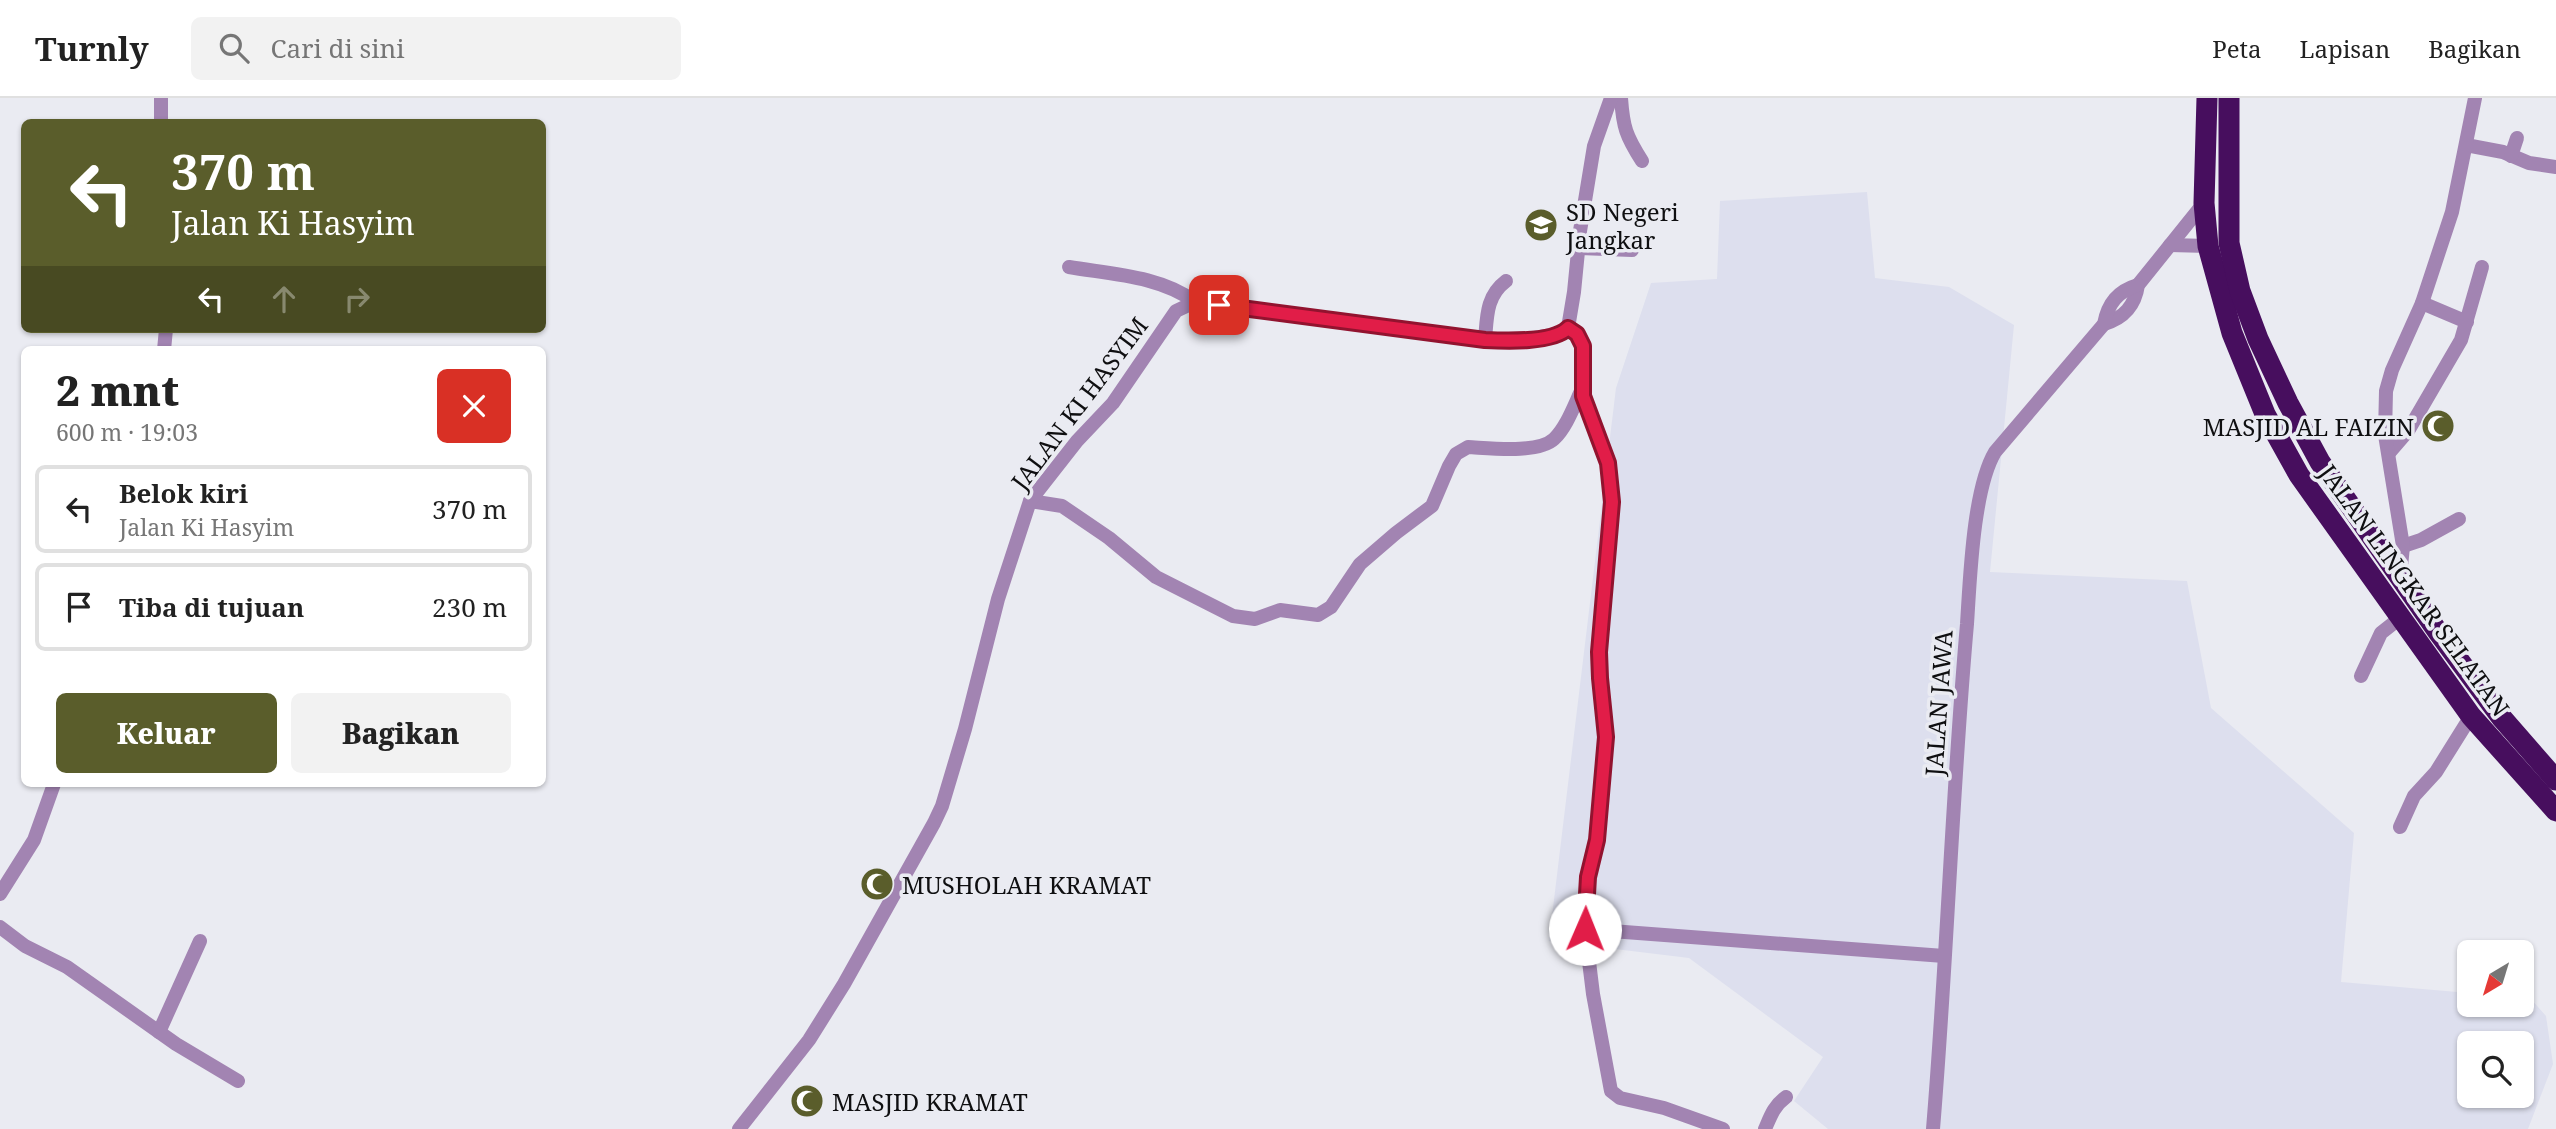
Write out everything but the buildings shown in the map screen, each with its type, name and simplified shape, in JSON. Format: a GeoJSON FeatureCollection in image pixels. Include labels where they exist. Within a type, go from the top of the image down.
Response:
{"type":"FeatureCollection","features":[{"type":"Feature","properties":{"kind":"highway","name":"JALAN LINGKAR SELATAN"},"geometry":{"type":"LineString","coordinates":[[2207,98],[2204,203],[2208,246],[2231,296],[2258,339],[2320,462],[2501,717],[2556,780]]}},
{"type":"Feature","properties":{"kind":"highway","name":"JALAN LINGKAR SELATAN"},"geometry":{"type":"LineString","coordinates":[[2229,98],[2231,333],[2265,414],[2299,475],[2471,716],[2556,811]]}},
{"type":"Feature","properties":{"kind":"street"},"geometry":{"type":"LineString","coordinates":[[161,119],[162,98]]}},
{"type":"Feature","properties":{"kind":"street"},"geometry":{"type":"LineString","coordinates":[[1069,267],[1153,283],[1185,294],[1195,302],[1485,340],[1517,341],[1555,336],[1568,328],[1594,146],[1611,98]]}},
{"type":"Feature","properties":{"kind":"street"},"geometry":{"type":"LineString","coordinates":[[1621,98],[1620,113],[1624,127],[1642,161]]}},
{"type":"Feature","properties":{"kind":"street"},"geometry":{"type":"LineString","coordinates":[[2400,577],[2403,546],[2385,426],[2388,380],[2422,303],[2428,278],[2452,212],[2475,98]]}},
{"type":"Feature","properties":{"kind":"street"},"geometry":{"type":"LineString","coordinates":[[2511,156],[2517,138]]}},
{"type":"Feature","properties":{"kind":"street"},"geometry":{"type":"LineString","coordinates":[[2466,145],[2502,152],[2529,163],[2556,167]]}},
{"type":"Feature","properties":{"kind":"street","name":"JALAN JAWA"},"geometry":{"type":"LineString","coordinates":[[1933,1129],[1963,664],[1984,477],[1994,452],[2104,324],[2107,311],[2122,290],[2138,285],[2204,203]]}},
{"type":"Feature","properties":{"kind":"street"},"geometry":{"type":"LineString","coordinates":[[2170,245],[2208,246]]}},
{"type":"Feature","properties":{"kind":"street"},"geometry":{"type":"LineString","coordinates":[[1580,248],[1632,250]]}},
{"type":"Feature","properties":{"kind":"street"},"geometry":{"type":"LineString","coordinates":[[2389,453],[2402,440],[2424,406],[2461,340],[2482,267]]}},
{"type":"Feature","properties":{"kind":"street"},"geometry":{"type":"LineString","coordinates":[[1485,340],[1490,298],[1496,288],[1506,281]]}},
{"type":"Feature","properties":{"kind":"street","name":"JALAN KI HASYIM"},"geometry":{"type":"LineString","coordinates":[[739,1129],[823,1018],[891,904],[934,823],[949,780],[998,599],[1030,501],[1077,441],[1113,403],[1176,311],[1195,302]]}},
{"type":"Feature","properties":{"kind":"street"},"geometry":{"type":"LineString","coordinates":[[2422,303],[2467,322]]}},
{"type":"Feature","properties":{"kind":"street"},"geometry":{"type":"LineString","coordinates":[[1568,328],[1577,334],[1583,346],[1586,406],[1608,463],[1612,502],[1599,652],[1606,737],[1597,840],[1588,877],[1585,929],[1593,993],[1614,1096],[1664,1108],[1723,1129]]}},
{"type":"Feature","properties":{"kind":"street"},"geometry":{"type":"LineString","coordinates":[[1030,501],[1062,506],[1110,538],[1156,577],[1177,590],[1233,616],[1255,619],[1280,610],[1318,615],[1331,607],[1360,564],[1432,506],[1448,466],[1462,449],[1520,449],[1550,442],[1561,429],[1583,387]]}},
{"type":"Feature","properties":{"kind":"street"},"geometry":{"type":"LineString","coordinates":[[2403,546],[2421,540],[2459,519]]}},
{"type":"Feature","properties":{"kind":"street"},"geometry":{"type":"LineString","coordinates":[[2361,676],[2381,633],[2400,618]]}},
{"type":"Feature","properties":{"kind":"street"},"geometry":{"type":"LineString","coordinates":[[2400,827],[2414,796],[2436,772],[2471,716]]}},
{"type":"Feature","properties":{"kind":"street"},"geometry":{"type":"LineString","coordinates":[[0,894],[34,840],[53,787]]}},
{"type":"Feature","properties":{"kind":"street"},"geometry":{"type":"LineString","coordinates":[[0,927],[26,946],[83,977],[159,1032],[238,1081]]}},
{"type":"Feature","properties":{"kind":"street"},"geometry":{"type":"LineString","coordinates":[[1585,929],[1944,956]]}},
{"type":"Feature","properties":{"kind":"street"},"geometry":{"type":"LineString","coordinates":[[159,1032],[200,940]]}},
{"type":"Feature","properties":{"kind":"street"},"geometry":{"type":"LineString","coordinates":[[1765,1129],[1777,1104],[1787,1097]]}},
{"type":"Feature","properties":{"kind":"shaded area"},"geometry":{"type":"Polygon","coordinates":[[[1867,192],[1875,278],[1949,287],[2014,325],[1990,572],[2187,581],[2211,708],[2354,833],[2341,982],[2457,992],[2457,1017],[2534,1017],[2534,1002],[2546,1016],[2553,1064],[2528,1129],[1828,1129],[1794,1101],[1823,1057],[1689,958],[1549,941],[1616,388],[1651,283],[1717,279],[1720,201],[1867,192]]]}},
{"type":"Feature","properties":{"kind":"place","name":"SD Negeri Jangkar"},"geometry":{"type":"Point","coordinates":[1541,225]}},
{"type":"Feature","properties":{"kind":"place","name":"MASJID AL FAIZIN"},"geometry":{"type":"Point","coordinates":[2438,426]}},
{"type":"Feature","properties":{"kind":"place","name":"MUSHOLAH KRAMAT"},"geometry":{"type":"Point","coordinates":[877,884]}},
{"type":"Feature","properties":{"kind":"place","name":"MASJID KRAMAT"},"geometry":{"type":"Point","coordinates":[807,1101]}},
{"type":"Feature","properties":{"kind":"route"},"geometry":{"type":"LineString","coordinates":[[1219,305],[1485,340],[1517,341],[1555,336],[1568,328],[1577,334],[1583,346],[1583,396],[1608,463],[1612,502],[1599,652],[1606,737],[1597,840],[1585,901],[1585,929]]}}]}
